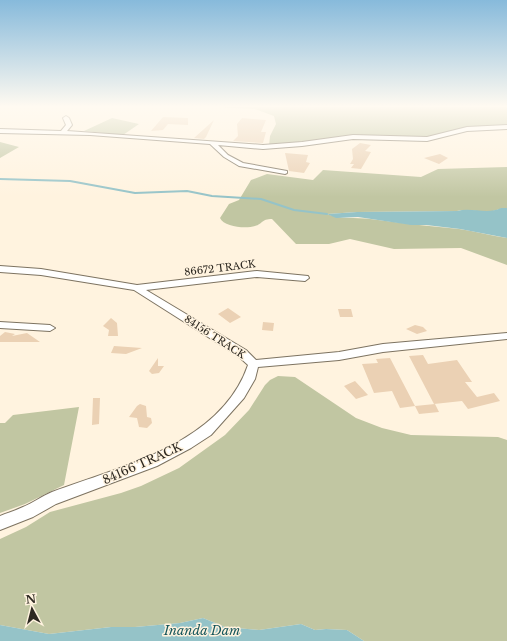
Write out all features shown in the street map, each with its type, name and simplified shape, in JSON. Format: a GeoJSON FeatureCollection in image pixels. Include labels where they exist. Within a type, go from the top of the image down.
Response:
{"type":"FeatureCollection","features":[{"type":"Feature","properties":{"kind":"street"},"geometry":{"type":"LineString","coordinates":[[138,137],[212,143],[276,146],[353,137],[419,140],[432,137]]}},
{"type":"Feature","properties":{"kind":"street"},"geometry":{"type":"LineString","coordinates":[[212,143],[235,161],[247,167],[285,172]]}},
{"type":"Feature","properties":{"kind":"street","name":"84156 TRACK"},"geometry":{"type":"LineString","coordinates":[[0,269],[41,272],[137,288],[242,353],[254,364],[339,356],[383,348],[507,336]]}},
{"type":"Feature","properties":{"kind":"street","name":"86672 TRACK"},"geometry":{"type":"LineString","coordinates":[[137,288],[257,274],[305,278]]}},
{"type":"Feature","properties":{"kind":"street"},"geometry":{"type":"LineString","coordinates":[[0,326],[50,328]]}},
{"type":"Feature","properties":{"kind":"street","name":"84166 TRACK"},"geometry":{"type":"LineString","coordinates":[[0,523],[28,512],[51,499],[152,462],[207,431],[240,395],[249,379],[254,364]]}},
{"type":"Feature","properties":{"kind":"green space"},"geometry":{"type":"Polygon","coordinates":[[[270,137],[350,137],[269,146],[270,137]]]}},
{"type":"Feature","properties":{"kind":"green space"},"geometry":{"type":"Polygon","coordinates":[[[378,137],[432,137],[424,139],[378,137]]]}},
{"type":"Feature","properties":{"kind":"green space"},"geometry":{"type":"Polygon","coordinates":[[[0,142],[19,147],[0,158],[0,142]]]}},
{"type":"Feature","properties":{"kind":"green space"},"geometry":{"type":"Polygon","coordinates":[[[507,167],[507,208],[488,212],[465,210],[327,214],[343,218],[370,219],[459,229],[507,238],[507,265],[461,248],[394,249],[350,239],[329,244],[296,244],[272,219],[266,220],[255,226],[246,227],[230,225],[222,221],[220,218],[229,204],[239,200],[251,180],[267,174],[313,180],[323,170],[421,177],[438,169],[507,167]]]}},
{"type":"Feature","properties":{"kind":"green space"},"geometry":{"type":"Polygon","coordinates":[[[278,376],[295,377],[356,418],[382,428],[411,435],[498,437],[507,440],[507,641],[364,641],[347,630],[315,630],[301,624],[259,630],[225,627],[203,618],[180,623],[135,627],[111,627],[49,634],[0,625],[0,539],[26,527],[50,512],[121,493],[141,486],[179,468],[225,435],[249,410],[265,385],[270,380],[278,376]]]}},
{"type":"Feature","properties":{"kind":"green space"},"geometry":{"type":"Polygon","coordinates":[[[79,407],[64,485],[25,504],[0,513],[0,423],[5,423],[13,415],[79,407]]]}},
{"type":"Feature","properties":{"kind":"water"},"geometry":{"type":"Polygon","coordinates":[[[507,208],[507,238],[460,229],[426,225],[411,225],[358,217],[336,218],[327,214],[463,210],[490,211],[507,208]]]}},
{"type":"Feature","properties":{"kind":"water","name":"Inanda Dam"},"geometry":{"type":"Polygon","coordinates":[[[203,618],[225,627],[259,630],[301,624],[315,630],[347,630],[364,641],[0,641],[0,625],[49,634],[111,627],[135,627],[180,623],[203,618]]]}},
{"type":"Feature","properties":{"kind":"building"},"geometry":{"type":"Polygon","coordinates":[[[195,137],[206,137],[204,139],[194,138],[195,137]]]}},
{"type":"Feature","properties":{"kind":"building"},"geometry":{"type":"Polygon","coordinates":[[[237,137],[265,137],[263,143],[233,141],[237,137]]]}},
{"type":"Feature","properties":{"kind":"building"},"geometry":{"type":"Polygon","coordinates":[[[360,143],[371,145],[365,151],[371,152],[361,169],[351,168],[354,164],[350,164],[353,159],[352,149],[360,143]]]}},
{"type":"Feature","properties":{"kind":"building"},"geometry":{"type":"Polygon","coordinates":[[[285,153],[308,155],[306,162],[310,163],[304,173],[289,171],[285,153]]]}},
{"type":"Feature","properties":{"kind":"building"},"geometry":{"type":"Polygon","coordinates":[[[440,154],[448,158],[439,164],[424,158],[440,154]]]}},
{"type":"Feature","properties":{"kind":"building"},"geometry":{"type":"Polygon","coordinates":[[[228,308],[241,317],[230,323],[218,314],[228,308]]]}},
{"type":"Feature","properties":{"kind":"building"},"geometry":{"type":"Polygon","coordinates":[[[338,309],[351,309],[353,317],[340,317],[338,309]]]}},
{"type":"Feature","properties":{"kind":"building"},"geometry":{"type":"Polygon","coordinates":[[[111,318],[117,323],[118,336],[108,336],[109,330],[103,326],[111,318]]]}},
{"type":"Feature","properties":{"kind":"building"},"geometry":{"type":"Polygon","coordinates":[[[263,322],[274,323],[273,331],[262,330],[263,322]]]}},
{"type":"Feature","properties":{"kind":"building"},"geometry":{"type":"Polygon","coordinates":[[[415,325],[423,327],[427,331],[417,334],[406,329],[415,325]]]}},
{"type":"Feature","properties":{"kind":"building"},"geometry":{"type":"Polygon","coordinates":[[[5,332],[15,334],[12,336],[27,333],[40,342],[0,342],[0,336],[5,332]]]}},
{"type":"Feature","properties":{"kind":"building"},"geometry":{"type":"Polygon","coordinates":[[[114,346],[142,348],[126,354],[111,353],[114,346]]]}},
{"type":"Feature","properties":{"kind":"building"},"geometry":{"type":"Polygon","coordinates":[[[423,355],[428,364],[457,360],[472,382],[465,382],[477,397],[494,393],[500,401],[468,409],[462,401],[434,404],[409,356],[423,355]]]}},
{"type":"Feature","properties":{"kind":"building"},"geometry":{"type":"Polygon","coordinates":[[[158,358],[158,366],[164,366],[159,373],[152,374],[149,371],[158,358]]]}},
{"type":"Feature","properties":{"kind":"building"},"geometry":{"type":"Polygon","coordinates":[[[390,358],[415,406],[400,408],[392,391],[374,393],[362,364],[378,363],[376,359],[390,358]]]}},
{"type":"Feature","properties":{"kind":"building"},"geometry":{"type":"Polygon","coordinates":[[[355,381],[368,395],[356,399],[344,386],[355,381]]]}},
{"type":"Feature","properties":{"kind":"building"},"geometry":{"type":"Polygon","coordinates":[[[93,398],[100,398],[99,424],[92,425],[93,398]]]}},
{"type":"Feature","properties":{"kind":"building"},"geometry":{"type":"Polygon","coordinates":[[[140,404],[146,406],[147,417],[151,418],[152,423],[147,428],[139,427],[137,418],[129,417],[140,404]]]}},
{"type":"Feature","properties":{"kind":"building"},"geometry":{"type":"Polygon","coordinates":[[[435,404],[439,412],[419,414],[415,406],[435,404]]]}},
{"type":"Feature","properties":{"kind":"waterway"},"geometry":{"type":"LineString","coordinates":[[0,179],[70,181],[135,193],[187,191],[212,196],[261,199],[294,210],[327,214]]}}]}
